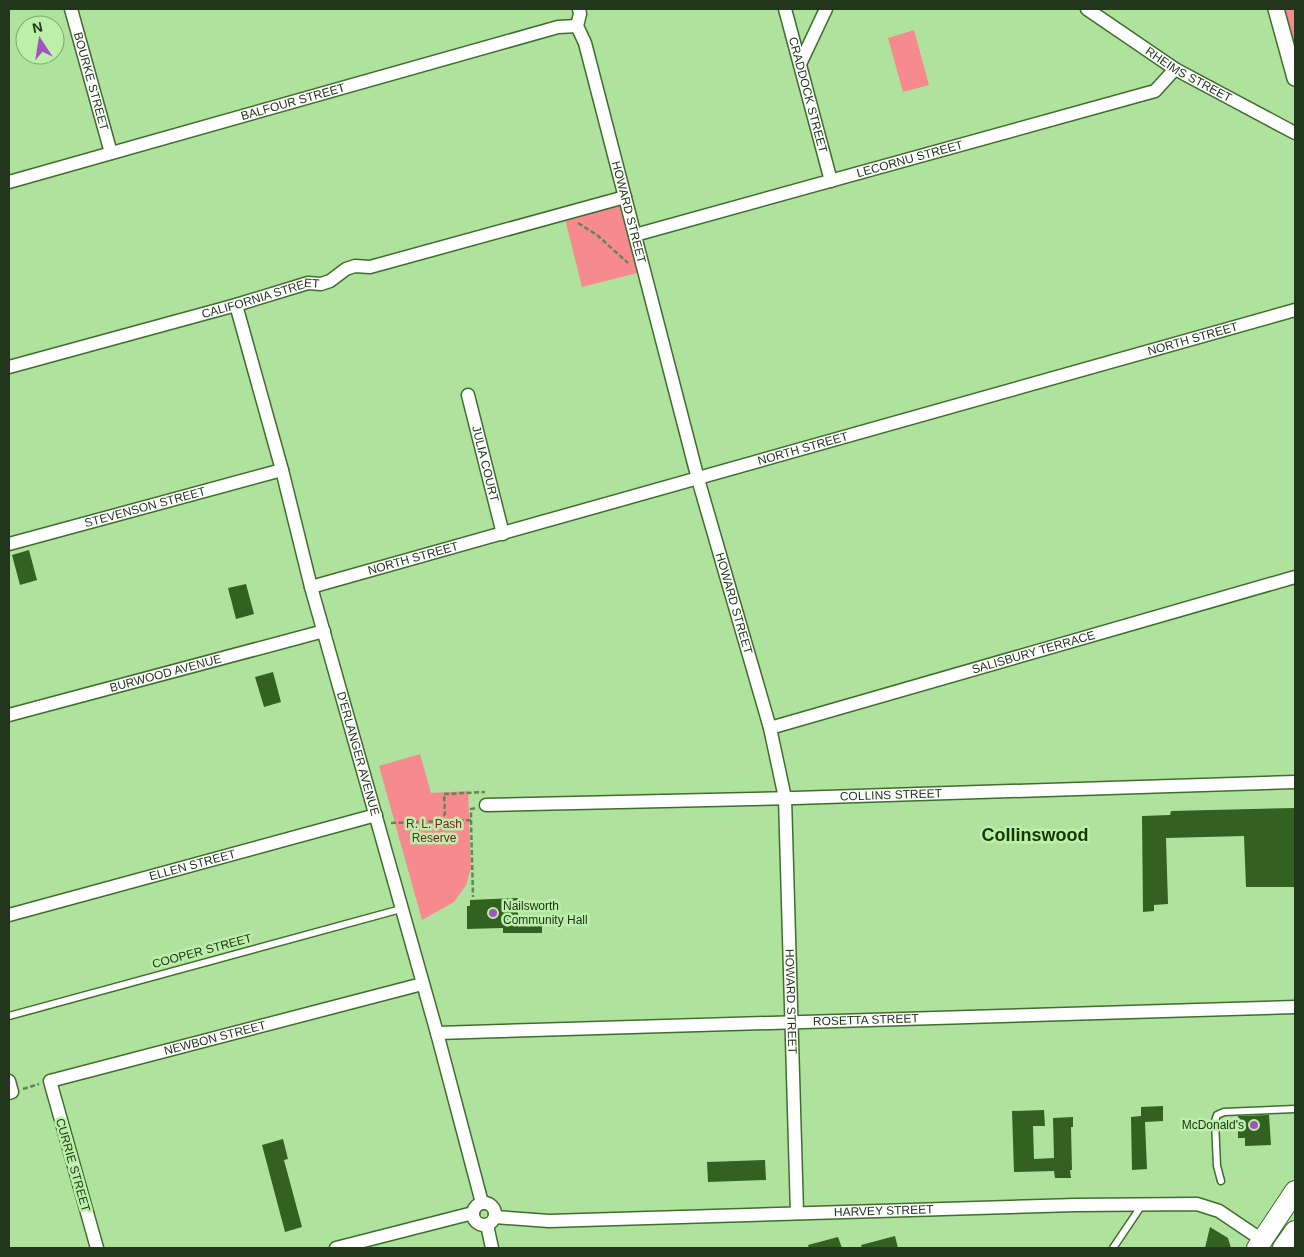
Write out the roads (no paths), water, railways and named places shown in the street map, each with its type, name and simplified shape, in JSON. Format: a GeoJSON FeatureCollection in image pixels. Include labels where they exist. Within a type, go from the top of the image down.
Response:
{"type":"FeatureCollection","features":[{"type":"Feature","properties":{"kind":"highway"},"geometry":{"type":"LineString","coordinates":[[1264,1246],[1295,1191]]}},
{"type":"Feature","properties":{"kind":"highway"},"geometry":{"type":"LineString","coordinates":[[1283,1248],[1295,1231]]}},
{"type":"Feature","properties":{"kind":"street","name":"BOURKE STREET"},"geometry":{"type":"LineString","coordinates":[[71,9],[112,153]]}},
{"type":"Feature","properties":{"kind":"street","name":"HOWARD STREET"},"geometry":{"type":"LineString","coordinates":[[579,9],[580,14],[577,26],[585,42],[698,479],[770,728],[785,798],[790,1023],[797,1213]]}},
{"type":"Feature","properties":{"kind":"street","name":"CRADDOCK STREET"},"geometry":{"type":"LineString","coordinates":[[785,9],[831,181]]}},
{"type":"Feature","properties":{"kind":"street"},"geometry":{"type":"LineString","coordinates":[[800,64],[826,9]]}},
{"type":"Feature","properties":{"kind":"street","name":"RHEIMS STREET"},"geometry":{"type":"LineString","coordinates":[[1086,9],[1175,69],[1295,133]]}},
{"type":"Feature","properties":{"kind":"street"},"geometry":{"type":"LineString","coordinates":[[1276,9],[1295,78]]}},
{"type":"Feature","properties":{"kind":"street","name":"BALFOUR STREET"},"geometry":{"type":"LineString","coordinates":[[9,182],[558,27],[577,26]]}},
{"type":"Feature","properties":{"kind":"street","name":"LECORNU STREET"},"geometry":{"type":"LineString","coordinates":[[634,235],[1154,92],[1175,69]]}},
{"type":"Feature","properties":{"kind":"street","name":"CALIFORNIA STREET"},"geometry":{"type":"LineString","coordinates":[[9,367],[236,305],[308,283],[321,284],[330,281],[346,268],[355,266],[370,267],[625,196]]}},
{"type":"Feature","properties":{"kind":"street","name":"D'ERLANGER AVENUE"},"geometry":{"type":"LineString","coordinates":[[236,305],[282,470],[311,587],[437,1033],[482,1203]]}},
{"type":"Feature","properties":{"kind":"street","name":"NORTH STREET"},"geometry":{"type":"LineString","coordinates":[[311,587],[1295,310]]}},
{"type":"Feature","properties":{"kind":"street","name":"JULIA COURT"},"geometry":{"type":"LineString","coordinates":[[468,395],[503,534]]}},
{"type":"Feature","properties":{"kind":"street","name":"STEVENSON STREET"},"geometry":{"type":"LineString","coordinates":[[9,544],[282,470]]}},
{"type":"Feature","properties":{"kind":"street","name":"SALISBURY TERRACE"},"geometry":{"type":"LineString","coordinates":[[770,728],[1295,577]]}},
{"type":"Feature","properties":{"kind":"street","name":"BURWOOD AVENUE"},"geometry":{"type":"LineString","coordinates":[[9,716],[324,631]]}},
{"type":"Feature","properties":{"kind":"street","name":"COLLINS STREET"},"geometry":{"type":"LineString","coordinates":[[486,805],[785,798],[1295,782]]}},
{"type":"Feature","properties":{"kind":"street","name":"ELLEN STREET"},"geometry":{"type":"LineString","coordinates":[[9,915],[376,815]]}},
{"type":"Feature","properties":{"kind":"street","name":"NEWBON STREET"},"geometry":{"type":"LineString","coordinates":[[50,1081],[422,984]]}},
{"type":"Feature","properties":{"kind":"street","name":"ROSETTA STREET"},"geometry":{"type":"LineString","coordinates":[[437,1033],[1295,1008]]}},
{"type":"Feature","properties":{"kind":"street","name":"CURRIE STREET"},"geometry":{"type":"LineString","coordinates":[[50,1081],[97,1248]]}},
{"type":"Feature","properties":{"kind":"street"},"geometry":{"type":"LineString","coordinates":[[491,1221],[479,1224],[473,1217],[476,1206],[482,1203],[494,1208],[491,1221],[492,1248]]}},
{"type":"Feature","properties":{"kind":"street","name":"HARVEY STREET"},"geometry":{"type":"LineString","coordinates":[[491,1221],[1198,1204],[1219,1211],[1264,1246]]}},
{"type":"Feature","properties":{"kind":"street"},"geometry":{"type":"LineString","coordinates":[[336,1248],[473,1213]]}},
{"type":"Feature","properties":{"kind":"lane","name":"COOPER STREET"},"geometry":{"type":"LineString","coordinates":[[9,1016],[401,909]]}},
{"type":"Feature","properties":{"kind":"lane"},"geometry":{"type":"LineString","coordinates":[[1221,1180],[1217,1166],[1215,1121],[1217,1115],[1224,1112],[1295,1109]]}},
{"type":"Feature","properties":{"kind":"lane"},"geometry":{"type":"LineString","coordinates":[[1113,1248],[1142,1204]]}},
{"type":"Feature","properties":{"kind":"place","name":"Nailsworth Community Hall"},"geometry":{"type":"Point","coordinates":[493,913]}},
{"type":"Feature","properties":{"kind":"place","name":"McDonald's"},"geometry":{"type":"Point","coordinates":[1254,1125]}},
{"type":"Feature","properties":{"kind":"district","name":"Collinswood"},"geometry":{"type":"Point","coordinates":[1035,835]}},
{"type":"Feature","properties":{"kind":"park label","name":"R. L. Pash Reserve"},"geometry":{"type":"Point","coordinates":[434,831]}}]}
